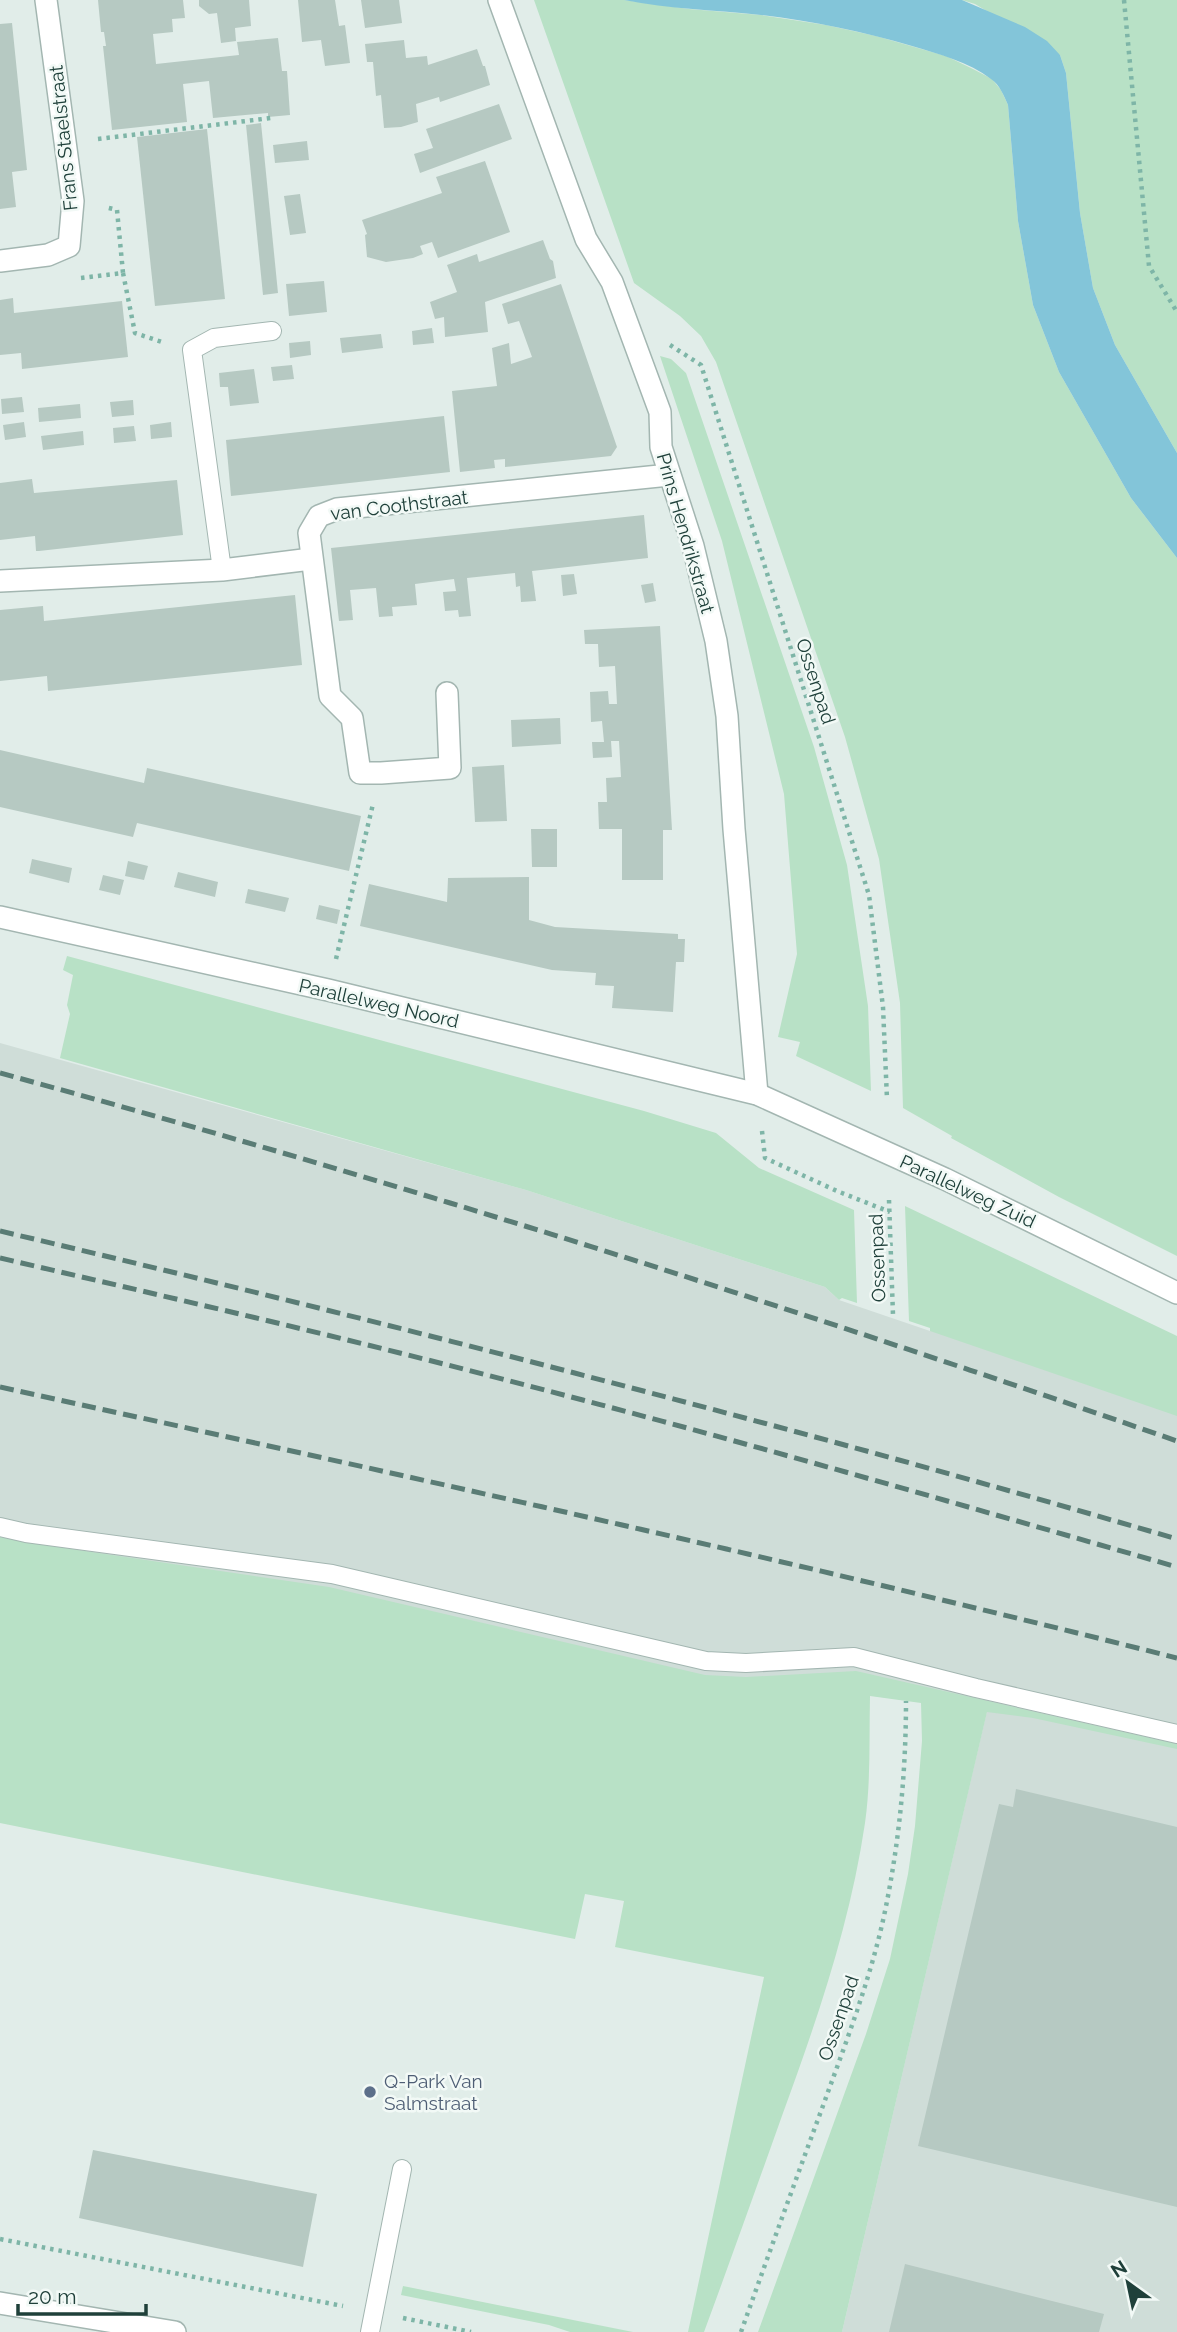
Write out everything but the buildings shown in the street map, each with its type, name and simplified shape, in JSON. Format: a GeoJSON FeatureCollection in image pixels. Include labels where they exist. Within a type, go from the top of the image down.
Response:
{"type":"FeatureCollection","features":[{"type":"Feature","properties":{"kind":"street","name":"Frans Staelstraat"},"geometry":{"type":"LineString","coordinates":[[0,261],[48,255],[69,246],[74,201],[46,0]]}},
{"type":"Feature","properties":{"kind":"street","name":"Prins Hendrikstraat"},"geometry":{"type":"LineString","coordinates":[[499,0],[586,239],[612,282],[660,412],[661,447],[693,546],[716,641],[727,716],[757,1094]]}},
{"type":"Feature","properties":{"kind":"street","name":"van Coothstraat"},"geometry":{"type":"LineString","coordinates":[[381,774],[359,773],[352,718],[330,696],[309,533],[319,516],[337,509],[669,475]]}},
{"type":"Feature","properties":{"kind":"street"},"geometry":{"type":"LineString","coordinates":[[0,581],[222,570],[311,559]]}},
{"type":"Feature","properties":{"kind":"street"},"geometry":{"type":"LineString","coordinates":[[381,774],[450,768],[447,693]]}},
{"type":"Feature","properties":{"kind":"street","name":"Parallelweg Noord"},"geometry":{"type":"LineString","coordinates":[[0,917],[328,990],[757,1094]]}},
{"type":"Feature","properties":{"kind":"street","name":"Parallelweg Zuid"},"geometry":{"type":"LineString","coordinates":[[757,1094],[945,1179],[1177,1293]]}},
{"type":"Feature","properties":{"kind":"street"},"geometry":{"type":"LineString","coordinates":[[0,2303],[175,2332]]}},
{"type":"Feature","properties":{"kind":"lane"},"geometry":{"type":"LineString","coordinates":[[222,570],[192,350],[214,338],[272,331]]}},
{"type":"Feature","properties":{"kind":"lane"},"geometry":{"type":"LineString","coordinates":[[0,1527],[26,1533],[332,1574],[706,1661],[746,1663],[854,1657],[1177,1734]]}},
{"type":"Feature","properties":{"kind":"lane"},"geometry":{"type":"LineString","coordinates":[[370,2332],[402,2169]]}},
{"type":"Feature","properties":{"kind":"path"},"geometry":{"type":"LineString","coordinates":[[1124,0],[1149,266],[1177,312]]}},
{"type":"Feature","properties":{"kind":"path"},"geometry":{"type":"LineString","coordinates":[[66,143],[271,118]]}},
{"type":"Feature","properties":{"kind":"path"},"geometry":{"type":"LineString","coordinates":[[123,273],[135,334],[192,350]]}},
{"type":"Feature","properties":{"kind":"path","name":"Ossenpad"},"geometry":{"type":"LineString","coordinates":[[626,316],[701,365],[869,895],[883,1007],[887,1098]]}},
{"type":"Feature","properties":{"kind":"path"},"geometry":{"type":"LineString","coordinates":[[328,990],[381,774]]}},
{"type":"Feature","properties":{"kind":"path"},"geometry":{"type":"LineString","coordinates":[[757,1094],[765,1158],[890,1212]]}},
{"type":"Feature","properties":{"kind":"path","name":"Ossenpad"},"geometry":{"type":"LineString","coordinates":[[889,1200],[893,1315]]}},
{"type":"Feature","properties":{"kind":"path","name":"Ossenpad"},"geometry":{"type":"LineString","coordinates":[[741,2332],[852,2026],[874,1954],[900,1824],[906,1700]]}},
{"type":"Feature","properties":{"kind":"path"},"geometry":{"type":"LineString","coordinates":[[0,2239],[471,2332]]}},
{"type":"Feature","properties":{"kind":"shaded area"},"geometry":{"type":"Polygon","coordinates":[[[0,1043],[526,1190],[825,1287],[839,1300],[930,1331],[947,1330],[1177,1410],[1177,2332],[842,2332],[987,1711],[799,1686],[745,1684],[0,1542],[0,1043]]]}},
{"type":"Feature","properties":{"kind":"green space"},"geometry":{"type":"Polygon","coordinates":[[[534,0],[624,0],[826,25],[946,56],[992,79],[1001,90],[1008,105],[1018,221],[1033,305],[1059,372],[1131,498],[1177,558],[1177,1256],[1059,1197],[951,1138],[952,1136],[903,1108],[900,1003],[879,859],[845,737],[716,362],[701,336],[680,316],[634,283],[534,0]]]}},
{"type":"Feature","properties":{"kind":"green space"},"geometry":{"type":"Polygon","coordinates":[[[962,0],[1177,0],[1177,453],[1115,345],[1093,288],[1080,213],[1066,73],[1060,55],[975,4],[962,0]]]}},
{"type":"Feature","properties":{"kind":"green space"},"geometry":{"type":"Polygon","coordinates":[[[660,356],[671,359],[686,373],[814,747],[847,865],[868,1006],[871,1091],[796,1056],[800,1042],[778,1037],[797,954],[784,794],[722,541],[660,356]]]}},
{"type":"Feature","properties":{"kind":"green space"},"geometry":{"type":"Polygon","coordinates":[[[67,956],[644,1111],[716,1133],[759,1168],[854,1210],[857,1303],[842,1298],[839,1300],[825,1287],[526,1190],[60,1058],[70,1014],[67,1005],[73,975],[63,970],[67,956]]]}},
{"type":"Feature","properties":{"kind":"green space"},"geometry":{"type":"Polygon","coordinates":[[[905,1206],[1177,1336],[1177,1416],[930,1331],[930,1328],[909,1321],[905,1206]]]}},
{"type":"Feature","properties":{"kind":"green space"},"geometry":{"type":"Polygon","coordinates":[[[0,1537],[329,1587],[705,1675],[746,1677],[856,1671],[1177,1744],[1177,1749],[1033,1718],[987,1712],[842,2332],[758,2332],[866,2034],[890,1959],[908,1874],[922,1741],[921,1703],[870,1696],[869,1775],[865,1823],[851,1897],[832,1970],[704,2332],[688,2332],[764,1977],[615,1947],[624,1901],[585,1894],[575,1939],[0,1823],[0,1537]]]}},
{"type":"Feature","properties":{"kind":"green space"},"geometry":{"type":"Polygon","coordinates":[[[403,2286],[633,2332],[570,2332],[549,2325],[401,2295],[403,2286]]]}},
{"type":"Feature","properties":{"kind":"water"},"geometry":{"type":"Polygon","coordinates":[[[624,0],[962,0],[1025,27],[1047,41],[1060,55],[1066,73],[1080,213],[1093,288],[1115,345],[1177,453],[1177,558],[1131,498],[1059,372],[1033,305],[1018,221],[1008,105],[994,81],[953,59],[856,32],[780,17],[624,0]]]}},
{"type":"Feature","properties":{"kind":"railway"},"geometry":{"type":"LineString","coordinates":[[0,1073],[445,1201],[739,1294],[1177,1441]]}},
{"type":"Feature","properties":{"kind":"railway"},"geometry":{"type":"LineString","coordinates":[[0,1231],[296,1302],[590,1377],[1177,1539]]}},
{"type":"Feature","properties":{"kind":"railway"},"geometry":{"type":"LineString","coordinates":[[0,1258],[331,1336],[610,1407],[1177,1567]]}},
{"type":"Feature","properties":{"kind":"railway"},"geometry":{"type":"LineString","coordinates":[[0,1387],[737,1551],[1177,1658]]}},
{"type":"Feature","properties":{"kind":"place","name":"Q-Park Van Salmstraat"},"geometry":{"type":"Point","coordinates":[370,2092]}}]}
